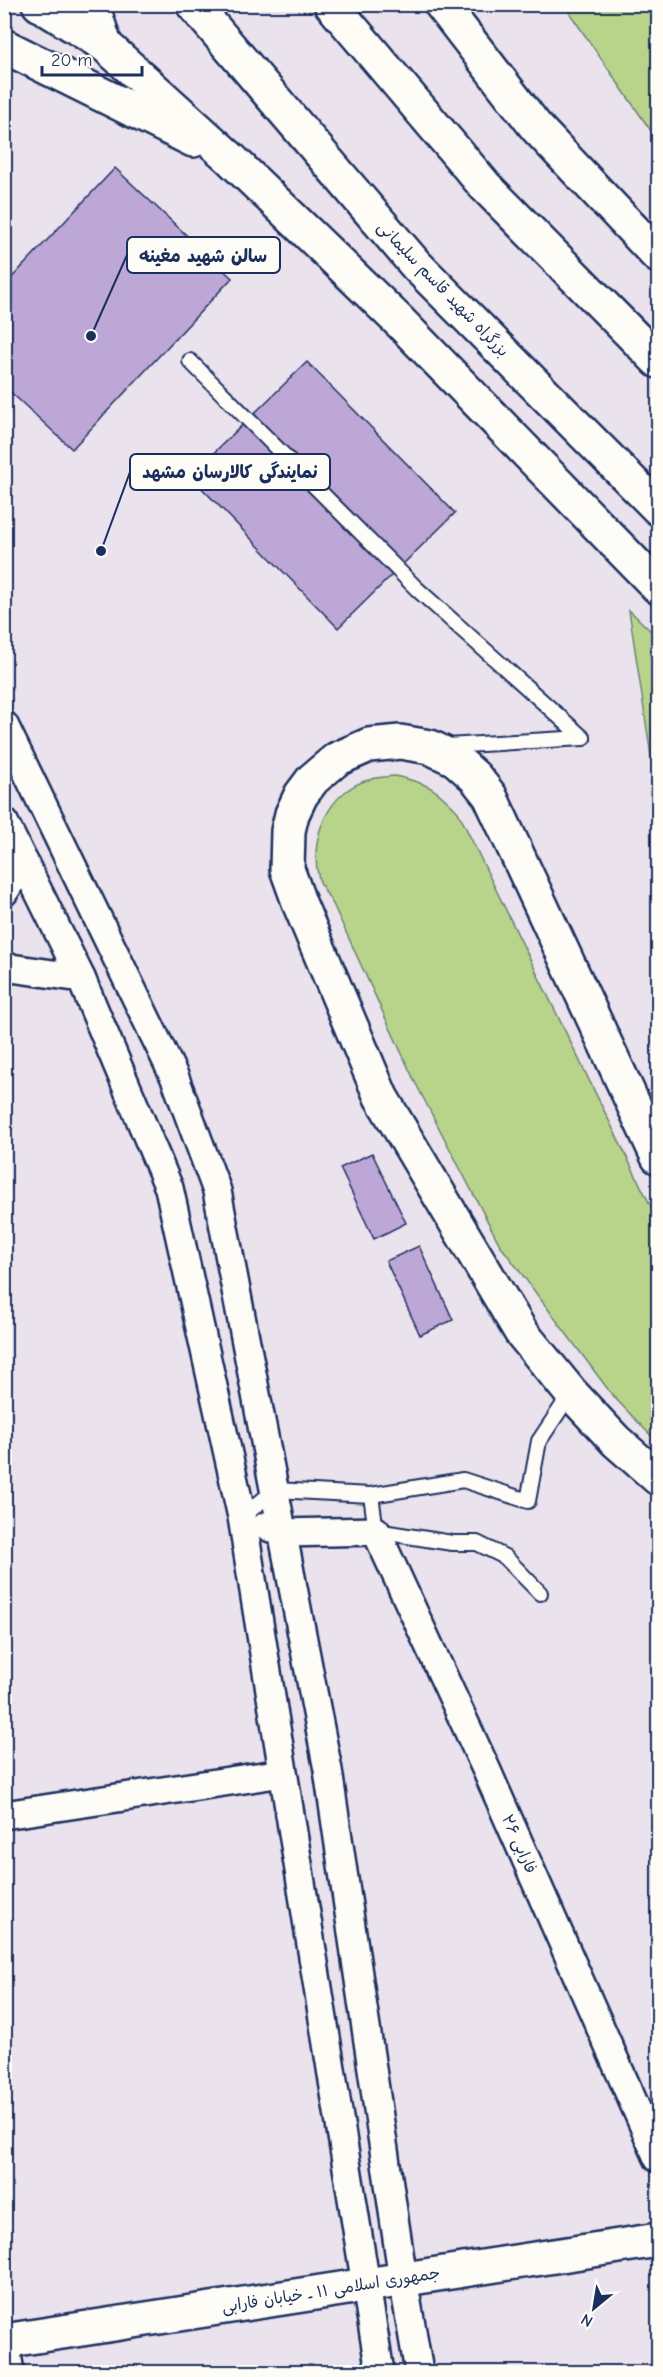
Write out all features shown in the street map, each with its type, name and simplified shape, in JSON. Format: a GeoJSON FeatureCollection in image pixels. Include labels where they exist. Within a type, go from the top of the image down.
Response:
{"type":"FeatureCollection","features":[{"type":"Feature","properties":{"kind":"main road"},"geometry":{"type":"LineString","coordinates":[[39,4],[105,45],[231,159],[400,322],[658,587]]}},
{"type":"Feature","properties":{"kind":"main road"},"geometry":{"type":"LineString","coordinates":[[92,4],[105,45]]}},
{"type":"Feature","properties":{"kind":"main road","name":"بزرگراه شهید قاسم سلیمانی"},"geometry":{"type":"LineString","coordinates":[[193,4],[416,265],[658,508]]}},
{"type":"Feature","properties":{"kind":"main road"},"geometry":{"type":"LineString","coordinates":[[331,4],[484,186],[658,361]]}},
{"type":"Feature","properties":{"kind":"main road"},"geometry":{"type":"LineString","coordinates":[[441,4],[536,127],[658,256]]}},
{"type":"Feature","properties":{"kind":"main road"},"geometry":{"type":"LineString","coordinates":[[4,46],[231,159]]}},
{"type":"Feature","properties":{"kind":"main road"},"geometry":{"type":"LineString","coordinates":[[658,1157],[490,796],[475,777],[455,759],[430,747],[400,742],[369,745],[337,759],[321,772],[301,795],[292,814],[286,849],[287,869],[381,1097],[521,1332],[571,1393],[616,1441],[658,1478]]}},
{"type":"Feature","properties":{"kind":"main road","name":"جمهوری اسلامی ۱۱ ـ خیابان فارابی"},"geometry":{"type":"LineString","coordinates":[[5,2341],[658,2240]]}},
{"type":"Feature","properties":{"kind":"street"},"geometry":{"type":"LineString","coordinates":[[4,725],[175,1078],[217,1191],[328,1770],[419,2373]]}},
{"type":"Feature","properties":{"kind":"street"},"geometry":{"type":"LineString","coordinates":[[4,822],[81,978],[169,1188],[242,1517],[380,2373]]}},
{"type":"Feature","properties":{"kind":"street"},"geometry":{"type":"LineString","coordinates":[[4,892],[24,862]]}},
{"type":"Feature","properties":{"kind":"street"},"geometry":{"type":"LineString","coordinates":[[4,967],[81,978]]}},
{"type":"Feature","properties":{"kind":"street"},"geometry":{"type":"LineString","coordinates":[[242,1517],[283,1533],[376,1531]]}},
{"type":"Feature","properties":{"kind":"street","name":"فارابی ۲۶"},"geometry":{"type":"LineString","coordinates":[[376,1531],[487,1771],[658,2158]]}},
{"type":"Feature","properties":{"kind":"street"},"geometry":{"type":"LineString","coordinates":[[4,1815],[283,1773]]}},
{"type":"Feature","properties":{"kind":"street"},"geometry":{"type":"LineString","coordinates":[[4,2336],[10,2373]]}},
{"type":"Feature","properties":{"kind":"lane"},"geometry":{"type":"LineString","coordinates":[[190,361],[417,589],[583,738],[430,747]]}},
{"type":"Feature","properties":{"kind":"lane"},"geometry":{"type":"LineString","coordinates":[[242,1517],[275,1490],[371,1495],[463,1480],[528,1501],[539,1441],[571,1393]]}},
{"type":"Feature","properties":{"kind":"lane"},"geometry":{"type":"LineString","coordinates":[[371,1495],[376,1531],[452,1544],[477,1543],[505,1557],[540,1593]]}},
{"type":"Feature","properties":{"kind":"green space"},"geometry":{"type":"Polygon","coordinates":[[[564,5],[658,5],[658,141],[564,5]]]}},
{"type":"Feature","properties":{"kind":"green space"},"geometry":{"type":"Polygon","coordinates":[[[629,610],[658,638],[658,802],[629,610]]]}},
{"type":"Feature","properties":{"kind":"green space"},"geometry":{"type":"Polygon","coordinates":[[[395,776],[430,788],[458,812],[658,1221],[658,1443],[613,1396],[500,1245],[414,1080],[333,904],[320,882],[316,864],[316,848],[319,832],[333,804],[357,785],[375,778],[395,776]]]}},
{"type":"Feature","properties":{"kind":"building"},"geometry":{"type":"Polygon","coordinates":[[[115,168],[232,278],[72,449],[4,386],[4,286],[115,168]]]}},
{"type":"Feature","properties":{"kind":"building"},"geometry":{"type":"Polygon","coordinates":[[[307,362],[455,513],[338,628],[190,476],[307,362]]]}},
{"type":"Feature","properties":{"kind":"building"},"geometry":{"type":"Polygon","coordinates":[[[372,1153],[406,1223],[374,1239],[340,1168],[372,1153]]]}},
{"type":"Feature","properties":{"kind":"building"},"geometry":{"type":"Polygon","coordinates":[[[419,1246],[453,1320],[420,1335],[386,1261],[419,1246]]]}},
{"type":"Feature","properties":{"kind":"place","name":"سالن شهید مغینه"},"geometry":{"type":"Point","coordinates":[91,336]}},
{"type":"Feature","properties":{"kind":"place","name":"نمایندگی کالارسان مشهد"},"geometry":{"type":"Point","coordinates":[101,551]}}]}
